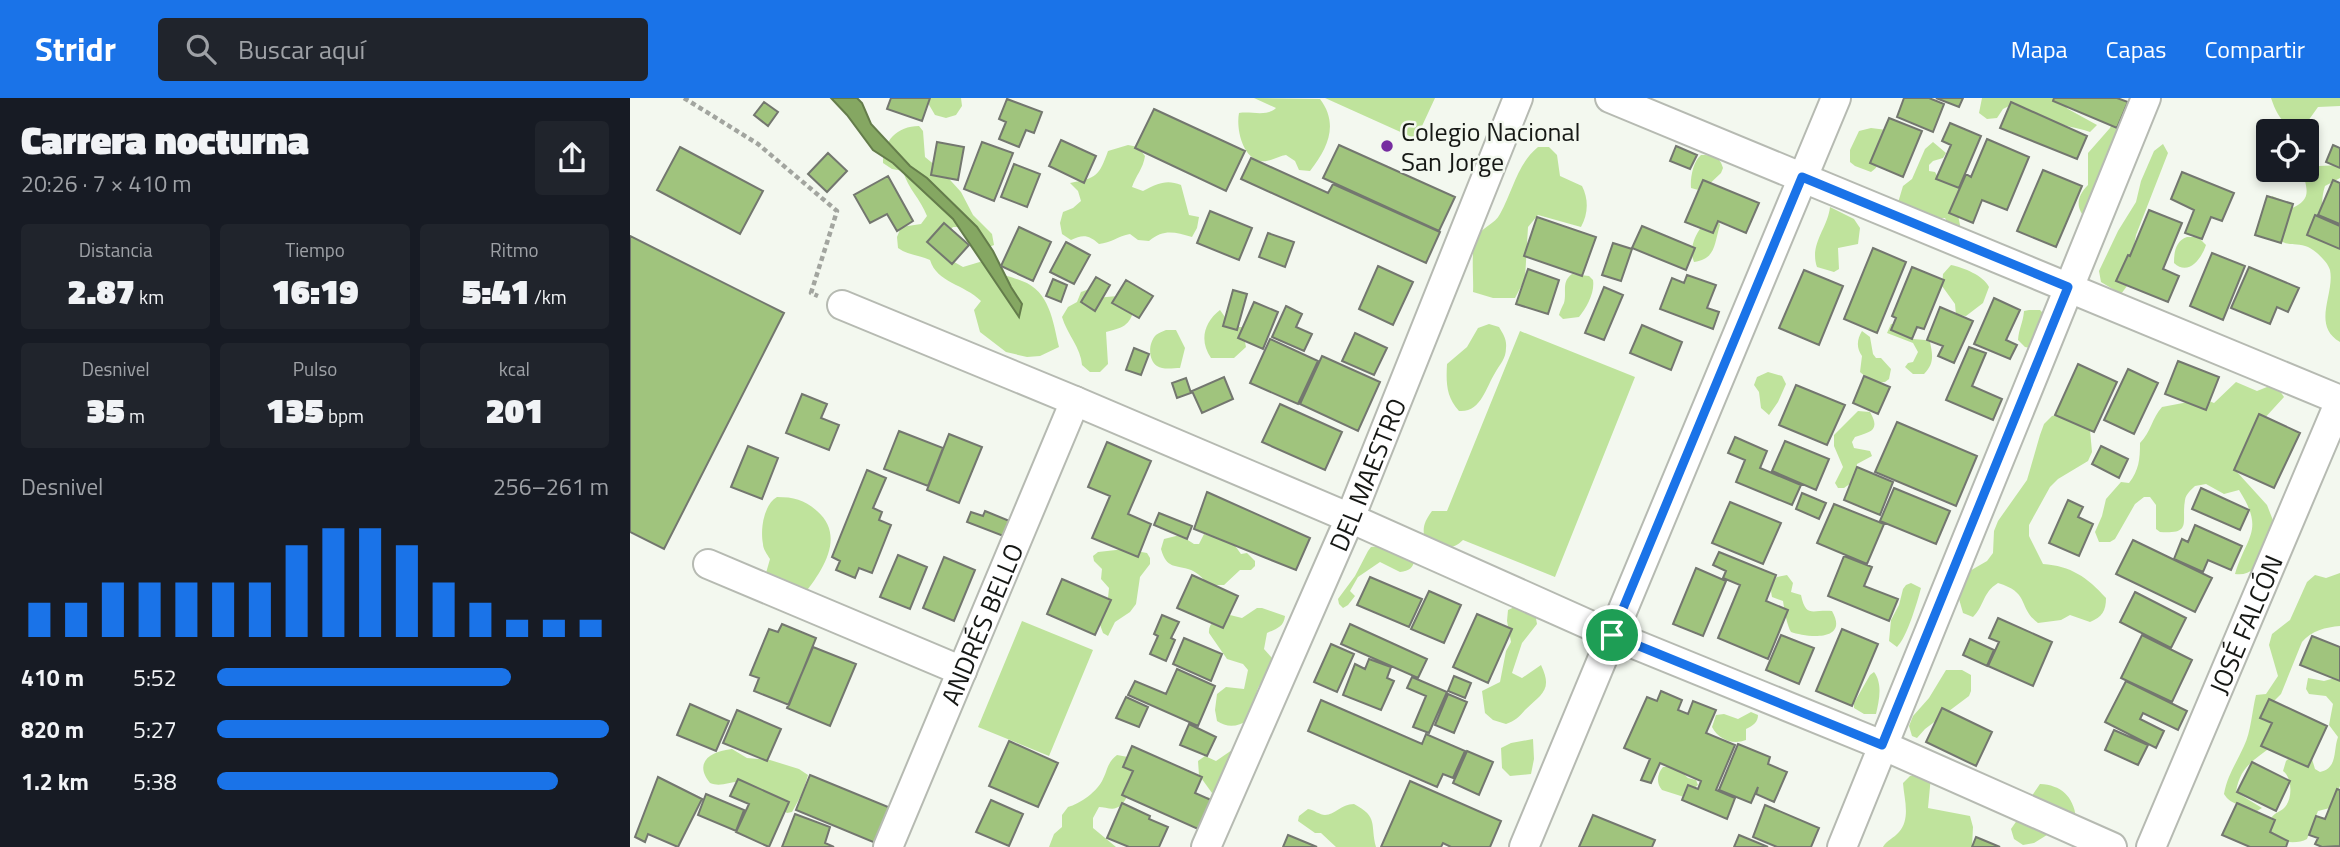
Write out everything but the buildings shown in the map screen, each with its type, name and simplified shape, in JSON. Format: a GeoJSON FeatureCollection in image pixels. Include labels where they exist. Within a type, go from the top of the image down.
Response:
{"type":"FeatureCollection","features":[{"type":"Feature","properties":{"kind":"street","name":"DEL MAESTRO"},"geometry":{"type":"LineString","coordinates":[[1206,847],[1350,519],[1518,98]]}},
{"type":"Feature","properties":{"kind":"street"},"geometry":{"type":"LineString","coordinates":[[1610,98],[2340,400]]}},
{"type":"Feature","properties":{"kind":"street"},"geometry":{"type":"LineString","coordinates":[[1524,847],[1836,98]]}},
{"type":"Feature","properties":{"kind":"street"},"geometry":{"type":"LineString","coordinates":[[1842,847],[2146,98]]}},
{"type":"Feature","properties":{"kind":"street"},"geometry":{"type":"LineString","coordinates":[[842,305],[1075,401],[1612,635],[1882,745],[2112,847]]}},
{"type":"Feature","properties":{"kind":"street","name":"JOSÉ FALCÓN"},"geometry":{"type":"LineString","coordinates":[[2151,847],[2340,400]]}},
{"type":"Feature","properties":{"kind":"street","name":"ANDRÉS BELLO"},"geometry":{"type":"LineString","coordinates":[[888,847],[1075,401]]}},
{"type":"Feature","properties":{"kind":"street"},"geometry":{"type":"LineString","coordinates":[[708,564],[962,671]]}},
{"type":"Feature","properties":{"kind":"path"},"geometry":{"type":"LineString","coordinates":[[684,98],[758,144],[837,211],[811,293],[842,305]]}},
{"type":"Feature","properties":{"kind":"shaded area"},"geometry":{"type":"Polygon","coordinates":[[[831,98],[857,98],[871,124],[910,166],[927,178],[977,227],[1022,304],[1019,317],[953,219],[893,163],[873,150],[831,98]]]}},
{"type":"Feature","properties":{"kind":"shaded area"},"geometry":{"type":"Polygon","coordinates":[[[925,98],[961,98],[962,106],[956,115],[946,118],[935,115],[925,98]]]}},
{"type":"Feature","properties":{"kind":"shaded area"},"geometry":{"type":"Polygon","coordinates":[[[1254,98],[1320,99],[1329,118],[1329,136],[1322,154],[1310,171],[1299,170],[1295,161],[1286,155],[1260,161],[1249,154],[1238,126],[1239,113],[1263,113],[1276,108],[1254,98]]]}},
{"type":"Feature","properties":{"kind":"shaded area"},"geometry":{"type":"Polygon","coordinates":[[[1325,98],[1435,98],[1416,139],[1325,98]]]}},
{"type":"Feature","properties":{"kind":"shaded area"},"geometry":{"type":"Polygon","coordinates":[[[1982,98],[2057,98],[2068,109],[2097,125],[2090,132],[2040,118],[2013,104],[2003,109],[1997,118],[1987,119],[1979,113],[1982,98]]]}},
{"type":"Feature","properties":{"kind":"shaded area"},"geometry":{"type":"Polygon","coordinates":[[[2133,98],[2088,221],[2079,208],[2079,198],[2088,185],[2088,153],[2110,128],[2114,119],[2123,114],[2133,98]]]}},
{"type":"Feature","properties":{"kind":"shaded area"},"geometry":{"type":"Polygon","coordinates":[[[2271,98],[2340,98],[2340,106],[2318,107],[2309,119],[2282,119],[2271,98]]]}},
{"type":"Feature","properties":{"kind":"shaded area"},"geometry":{"type":"Polygon","coordinates":[[[919,126],[923,131],[925,157],[961,192],[973,215],[992,234],[994,245],[989,247],[964,227],[953,227],[949,231],[949,259],[963,267],[983,261],[998,272],[1022,281],[1039,292],[1049,308],[1059,347],[1040,356],[1027,357],[1006,352],[980,332],[974,310],[981,301],[945,279],[930,260],[898,248],[897,237],[901,227],[921,224],[927,216],[903,171],[892,169],[883,163],[884,155],[893,136],[904,129],[919,126]]]}},
{"type":"Feature","properties":{"kind":"shaded area"},"geometry":{"type":"Polygon","coordinates":[[[1871,128],[1887,130],[1881,159],[1871,172],[1850,162],[1850,150],[1859,131],[1871,128]]]}},
{"type":"Feature","properties":{"kind":"shaded area"},"geometry":{"type":"Polygon","coordinates":[[[1933,142],[1946,153],[1943,158],[1929,165],[1929,171],[1935,172],[1940,181],[1962,180],[1966,185],[1958,215],[1961,230],[1951,228],[1945,218],[1936,223],[1897,206],[1903,186],[1912,179],[1925,149],[1933,142]]]}},
{"type":"Feature","properties":{"kind":"shaded area"},"geometry":{"type":"Polygon","coordinates":[[[2163,144],[2168,153],[2136,235],[2127,286],[2121,294],[2101,282],[2099,271],[2118,231],[2136,202],[2141,181],[2154,151],[2163,144]]]}},
{"type":"Feature","properties":{"kind":"shaded area"},"geometry":{"type":"Polygon","coordinates":[[[1128,145],[1138,147],[1145,156],[1132,187],[1143,191],[1166,182],[1181,185],[1189,215],[1199,217],[1192,237],[1169,233],[1149,241],[1138,240],[1130,234],[1099,244],[1089,237],[1082,236],[1071,240],[1062,234],[1060,223],[1063,212],[1081,201],[1078,191],[1070,183],[1092,177],[1099,171],[1108,151],[1128,145]]]}},
{"type":"Feature","properties":{"kind":"shaded area"},"geometry":{"type":"Polygon","coordinates":[[[1538,147],[1549,147],[1557,155],[1560,176],[1582,186],[1587,202],[1581,227],[1538,215],[1528,227],[1525,279],[1515,298],[1493,298],[1473,292],[1473,255],[1477,237],[1498,217],[1525,161],[1538,147]]]}},
{"type":"Feature","properties":{"kind":"shaded area"},"geometry":{"type":"Polygon","coordinates":[[[1701,155],[1715,157],[1723,168],[1702,191],[1691,188],[1694,166],[1701,155]]]}},
{"type":"Feature","properties":{"kind":"shaded area"},"geometry":{"type":"Polygon","coordinates":[[[2340,165],[2340,178],[2325,186],[2322,204],[2325,215],[2333,223],[2340,225],[2340,342],[2331,335],[2325,318],[2331,279],[2329,267],[2311,249],[2287,244],[2277,237],[2268,205],[2272,196],[2282,200],[2290,209],[2297,206],[2305,198],[2305,182],[2319,182],[2319,166],[2340,165]]]}},
{"type":"Feature","properties":{"kind":"shaded area"},"geometry":{"type":"Polygon","coordinates":[[[1830,207],[1854,219],[1860,228],[1858,244],[1838,248],[1839,269],[1834,272],[1817,267],[1815,259],[1817,243],[1830,207]]]}},
{"type":"Feature","properties":{"kind":"shaded area"},"geometry":{"type":"Polygon","coordinates":[[[1718,220],[1720,225],[1713,250],[1706,258],[1694,262],[1692,246],[1699,231],[1705,222],[1718,220]]]}},
{"type":"Feature","properties":{"kind":"shaded area"},"geometry":{"type":"Polygon","coordinates":[[[2187,237],[2198,237],[2206,245],[2197,261],[2184,268],[2174,263],[2174,254],[2178,244],[2187,237]]]}},
{"type":"Feature","properties":{"kind":"shaded area"},"geometry":{"type":"Polygon","coordinates":[[[1951,265],[1978,276],[1989,287],[1983,303],[1966,316],[1956,315],[1955,304],[1942,286],[1943,274],[1951,265]]]}},
{"type":"Feature","properties":{"kind":"shaded area"},"geometry":{"type":"Polygon","coordinates":[[[1572,274],[1589,276],[1593,280],[1593,289],[1579,317],[1563,319],[1559,315],[1564,303],[1565,284],[1572,274]]]}},
{"type":"Feature","properties":{"kind":"shaded area"},"geometry":{"type":"Polygon","coordinates":[[[1092,288],[1095,298],[1118,296],[1134,309],[1124,325],[1106,332],[1108,364],[1100,372],[1090,372],[1082,365],[1062,317],[1068,307],[1077,302],[1081,292],[1092,288]]]}},
{"type":"Feature","properties":{"kind":"shaded area"},"geometry":{"type":"Polygon","coordinates":[[[1220,310],[1232,327],[1242,327],[1246,347],[1234,358],[1211,358],[1207,352],[1205,332],[1210,320],[1220,310]]]}},
{"type":"Feature","properties":{"kind":"shaded area"},"geometry":{"type":"Polygon","coordinates":[[[2040,310],[2044,314],[2030,348],[2018,340],[2024,311],[2040,310]]]}},
{"type":"Feature","properties":{"kind":"shaded area"},"geometry":{"type":"Polygon","coordinates":[[[1489,324],[1499,327],[1503,334],[1505,355],[1478,404],[1466,411],[1459,411],[1451,400],[1448,389],[1447,364],[1467,347],[1478,328],[1489,324]]]}},
{"type":"Feature","properties":{"kind":"shaded area"},"geometry":{"type":"Polygon","coordinates":[[[1891,324],[1897,324],[1913,339],[1930,342],[1932,360],[1924,374],[1913,374],[1905,367],[1913,362],[1918,352],[1913,343],[1887,333],[1891,324]]]}},
{"type":"Feature","properties":{"kind":"shaded area"},"geometry":{"type":"Polygon","coordinates":[[[1166,330],[1176,330],[1185,348],[1180,368],[1159,367],[1152,360],[1150,347],[1153,338],[1166,330]]]}},
{"type":"Feature","properties":{"kind":"shaded area"},"geometry":{"type":"Polygon","coordinates":[[[1520,331],[1635,377],[1555,577],[1463,540],[1454,546],[1445,547],[1425,541],[1424,536],[1424,525],[1432,511],[1447,511],[1520,331]]]}},
{"type":"Feature","properties":{"kind":"shaded area"},"geometry":{"type":"Polygon","coordinates":[[[1862,331],[1870,337],[1876,358],[1881,358],[1891,369],[1889,379],[1885,382],[1873,383],[1860,372],[1862,356],[1858,344],[1862,331]]]}},
{"type":"Feature","properties":{"kind":"shaded area"},"geometry":{"type":"Polygon","coordinates":[[[1768,372],[1782,376],[1786,384],[1769,415],[1761,408],[1759,392],[1754,385],[1757,377],[1768,372]]]}},
{"type":"Feature","properties":{"kind":"shaded area"},"geometry":{"type":"Polygon","coordinates":[[[2236,382],[2257,391],[2267,387],[2278,388],[2284,397],[2262,421],[2242,457],[2237,472],[2267,505],[2274,523],[2258,565],[2244,574],[2235,574],[2252,524],[2247,504],[2239,490],[2224,494],[2206,484],[2195,486],[2188,494],[2181,529],[2160,532],[2156,529],[2156,505],[2150,497],[2144,497],[2135,504],[2115,539],[2099,542],[2095,532],[2106,499],[2121,482],[2129,483],[2135,474],[2140,443],[2162,407],[2204,399],[2214,403],[2236,382]]]}},
{"type":"Feature","properties":{"kind":"shaded area"},"geometry":{"type":"Polygon","coordinates":[[[1858,411],[1870,412],[1874,427],[1855,437],[1852,442],[1854,448],[1870,451],[1872,456],[1857,464],[1854,481],[1844,488],[1838,488],[1835,483],[1843,467],[1834,446],[1834,435],[1858,411]]]}},
{"type":"Feature","properties":{"kind":"shaded area"},"geometry":{"type":"Polygon","coordinates":[[[2062,415],[2090,430],[2092,452],[2088,461],[2050,487],[2029,525],[2029,536],[2043,564],[2070,570],[2085,579],[2106,598],[2104,610],[2098,618],[2090,622],[2070,615],[2061,620],[2038,623],[2015,591],[1998,583],[1989,591],[1973,617],[1963,613],[1957,592],[1968,572],[1987,561],[1993,553],[1994,531],[2027,480],[2044,424],[2052,416],[2062,415]]]}},
{"type":"Feature","properties":{"kind":"shaded area"},"geometry":{"type":"Polygon","coordinates":[[[777,497],[808,504],[826,521],[830,532],[828,555],[817,577],[802,597],[766,573],[770,559],[763,546],[763,524],[769,505],[777,497]]]}},
{"type":"Feature","properties":{"kind":"shaded area"},"geometry":{"type":"Polygon","coordinates":[[[1204,534],[1229,541],[1241,554],[1247,553],[1255,561],[1255,566],[1251,570],[1240,570],[1224,585],[1208,585],[1194,571],[1172,565],[1163,556],[1161,549],[1164,539],[1180,535],[1194,544],[1199,544],[1204,534]]]}},
{"type":"Feature","properties":{"kind":"shaded area"},"geometry":{"type":"Polygon","coordinates":[[[1382,546],[1414,559],[1412,567],[1400,572],[1380,562],[1358,577],[1350,591],[1355,596],[1343,608],[1338,599],[1355,576],[1368,551],[1371,547],[1382,546]]]}},
{"type":"Feature","properties":{"kind":"shaded area"},"geometry":{"type":"Polygon","coordinates":[[[1125,549],[1147,553],[1150,564],[1140,577],[1136,604],[1130,612],[1115,622],[1108,636],[1103,633],[1099,622],[1109,588],[1101,579],[1102,569],[1093,556],[1098,552],[1125,549]]]}},
{"type":"Feature","properties":{"kind":"shaded area"},"geometry":{"type":"Polygon","coordinates":[[[2340,573],[2340,626],[2319,630],[2302,642],[2281,694],[2269,706],[2275,720],[2271,747],[2248,765],[2238,783],[2236,792],[2262,808],[2257,811],[2234,803],[2224,794],[2225,787],[2246,740],[2256,695],[2266,694],[2278,676],[2269,645],[2272,634],[2290,620],[2307,582],[2315,575],[2326,578],[2340,573]]]}},
{"type":"Feature","properties":{"kind":"shaded area"},"geometry":{"type":"Polygon","coordinates":[[[1787,575],[1793,583],[1791,592],[1801,595],[1808,610],[1832,611],[1836,621],[1831,633],[1815,636],[1791,632],[1783,601],[1772,597],[1771,591],[1777,577],[1787,575]]]}},
{"type":"Feature","properties":{"kind":"shaded area"},"geometry":{"type":"Polygon","coordinates":[[[1911,583],[1921,588],[1908,628],[1897,647],[1889,641],[1891,620],[1903,589],[1911,583]]]}},
{"type":"Feature","properties":{"kind":"shaded area"},"geometry":{"type":"Polygon","coordinates":[[[1519,605],[1535,613],[1537,624],[1522,643],[1512,673],[1522,678],[1541,665],[1546,686],[1541,695],[1519,717],[1506,724],[1493,720],[1485,713],[1482,691],[1500,682],[1506,651],[1511,642],[1508,610],[1519,605]]]}},
{"type":"Feature","properties":{"kind":"shaded area"},"geometry":{"type":"Polygon","coordinates":[[[1257,608],[1285,616],[1284,620],[1279,627],[1267,633],[1264,649],[1272,658],[1272,663],[1258,688],[1248,720],[1236,725],[1225,725],[1217,721],[1217,694],[1226,687],[1244,689],[1248,670],[1243,664],[1227,659],[1209,629],[1214,621],[1226,614],[1242,618],[1257,608]]]}},
{"type":"Feature","properties":{"kind":"shaded area"},"geometry":{"type":"Polygon","coordinates":[[[1022,621],[1093,650],[1049,756],[978,727],[1022,621]]]}},
{"type":"Feature","properties":{"kind":"shaded area"},"geometry":{"type":"Polygon","coordinates":[[[1946,670],[1962,670],[1971,675],[1969,696],[1917,738],[1912,736],[1909,726],[1913,716],[1929,698],[1946,670]]]}},
{"type":"Feature","properties":{"kind":"shaded area"},"geometry":{"type":"Polygon","coordinates":[[[1874,672],[1879,687],[1876,714],[1864,714],[1854,708],[1854,703],[1874,672]]]}},
{"type":"Feature","properties":{"kind":"shaded area"},"geometry":{"type":"Polygon","coordinates":[[[2308,678],[2324,681],[2335,678],[2340,681],[2340,786],[2330,808],[2318,811],[2307,839],[2289,842],[2277,838],[2270,829],[2272,816],[2288,803],[2290,783],[2283,771],[2286,761],[2290,757],[2312,759],[2315,769],[2320,772],[2326,770],[2334,758],[2338,737],[2329,725],[2333,704],[2326,696],[2309,694],[2306,689],[2308,678]]]}},
{"type":"Feature","properties":{"kind":"shaded area"},"geometry":{"type":"Polygon","coordinates":[[[1751,712],[1758,717],[1755,723],[1746,729],[1746,740],[1727,740],[1718,735],[1712,727],[1716,715],[1724,714],[1738,719],[1751,712]]]}},
{"type":"Feature","properties":{"kind":"shaded area"},"geometry":{"type":"Polygon","coordinates":[[[1533,739],[1534,759],[1531,774],[1510,776],[1502,768],[1501,748],[1511,743],[1533,739]]]}},
{"type":"Feature","properties":{"kind":"shaded area"},"geometry":{"type":"Polygon","coordinates":[[[732,749],[747,758],[770,760],[799,769],[808,775],[803,792],[792,812],[787,813],[742,782],[719,785],[710,783],[703,769],[707,759],[717,752],[732,749]]]}},
{"type":"Feature","properties":{"kind":"shaded area"},"geometry":{"type":"Polygon","coordinates":[[[1236,750],[1214,815],[1207,797],[1210,798],[1212,793],[1199,775],[1198,761],[1205,756],[1216,761],[1236,750]]]}},
{"type":"Feature","properties":{"kind":"shaded area"},"geometry":{"type":"Polygon","coordinates":[[[1117,755],[1128,757],[1136,763],[1128,795],[1116,808],[1099,807],[1093,818],[1093,828],[1116,847],[1049,847],[1054,834],[1062,827],[1062,815],[1068,807],[1083,800],[1097,788],[1109,763],[1117,755]]]}},
{"type":"Feature","properties":{"kind":"shaded area"},"geometry":{"type":"Polygon","coordinates":[[[1663,767],[1676,767],[1688,778],[1696,780],[1698,785],[1684,797],[1662,790],[1658,778],[1663,767]]]}},
{"type":"Feature","properties":{"kind":"shaded area"},"geometry":{"type":"Polygon","coordinates":[[[1910,776],[1931,776],[1928,808],[1970,816],[1973,827],[1972,847],[1883,847],[1899,832],[1905,821],[1903,783],[1910,776]]]}},
{"type":"Feature","properties":{"kind":"shaded area"},"geometry":{"type":"Polygon","coordinates":[[[2040,784],[2065,793],[2072,803],[2076,817],[2034,843],[2023,845],[2014,839],[2011,829],[2040,784]]]}},
{"type":"Feature","properties":{"kind":"shaded area"},"geometry":{"type":"Polygon","coordinates":[[[1354,804],[1370,818],[1376,847],[1336,847],[1321,833],[1315,833],[1298,821],[1299,816],[1308,809],[1325,815],[1354,804]]]}},
{"type":"Feature","properties":{"kind":"place","name":"Colegio Nacional San Jorge"},"geometry":{"type":"Point","coordinates":[1387,146]}},
{"type":"Feature","properties":{"kind":"route"},"geometry":{"type":"LineString","coordinates":[[1802,177],[2068,287],[1882,745],[1612,635],[1802,177]]}}]}
